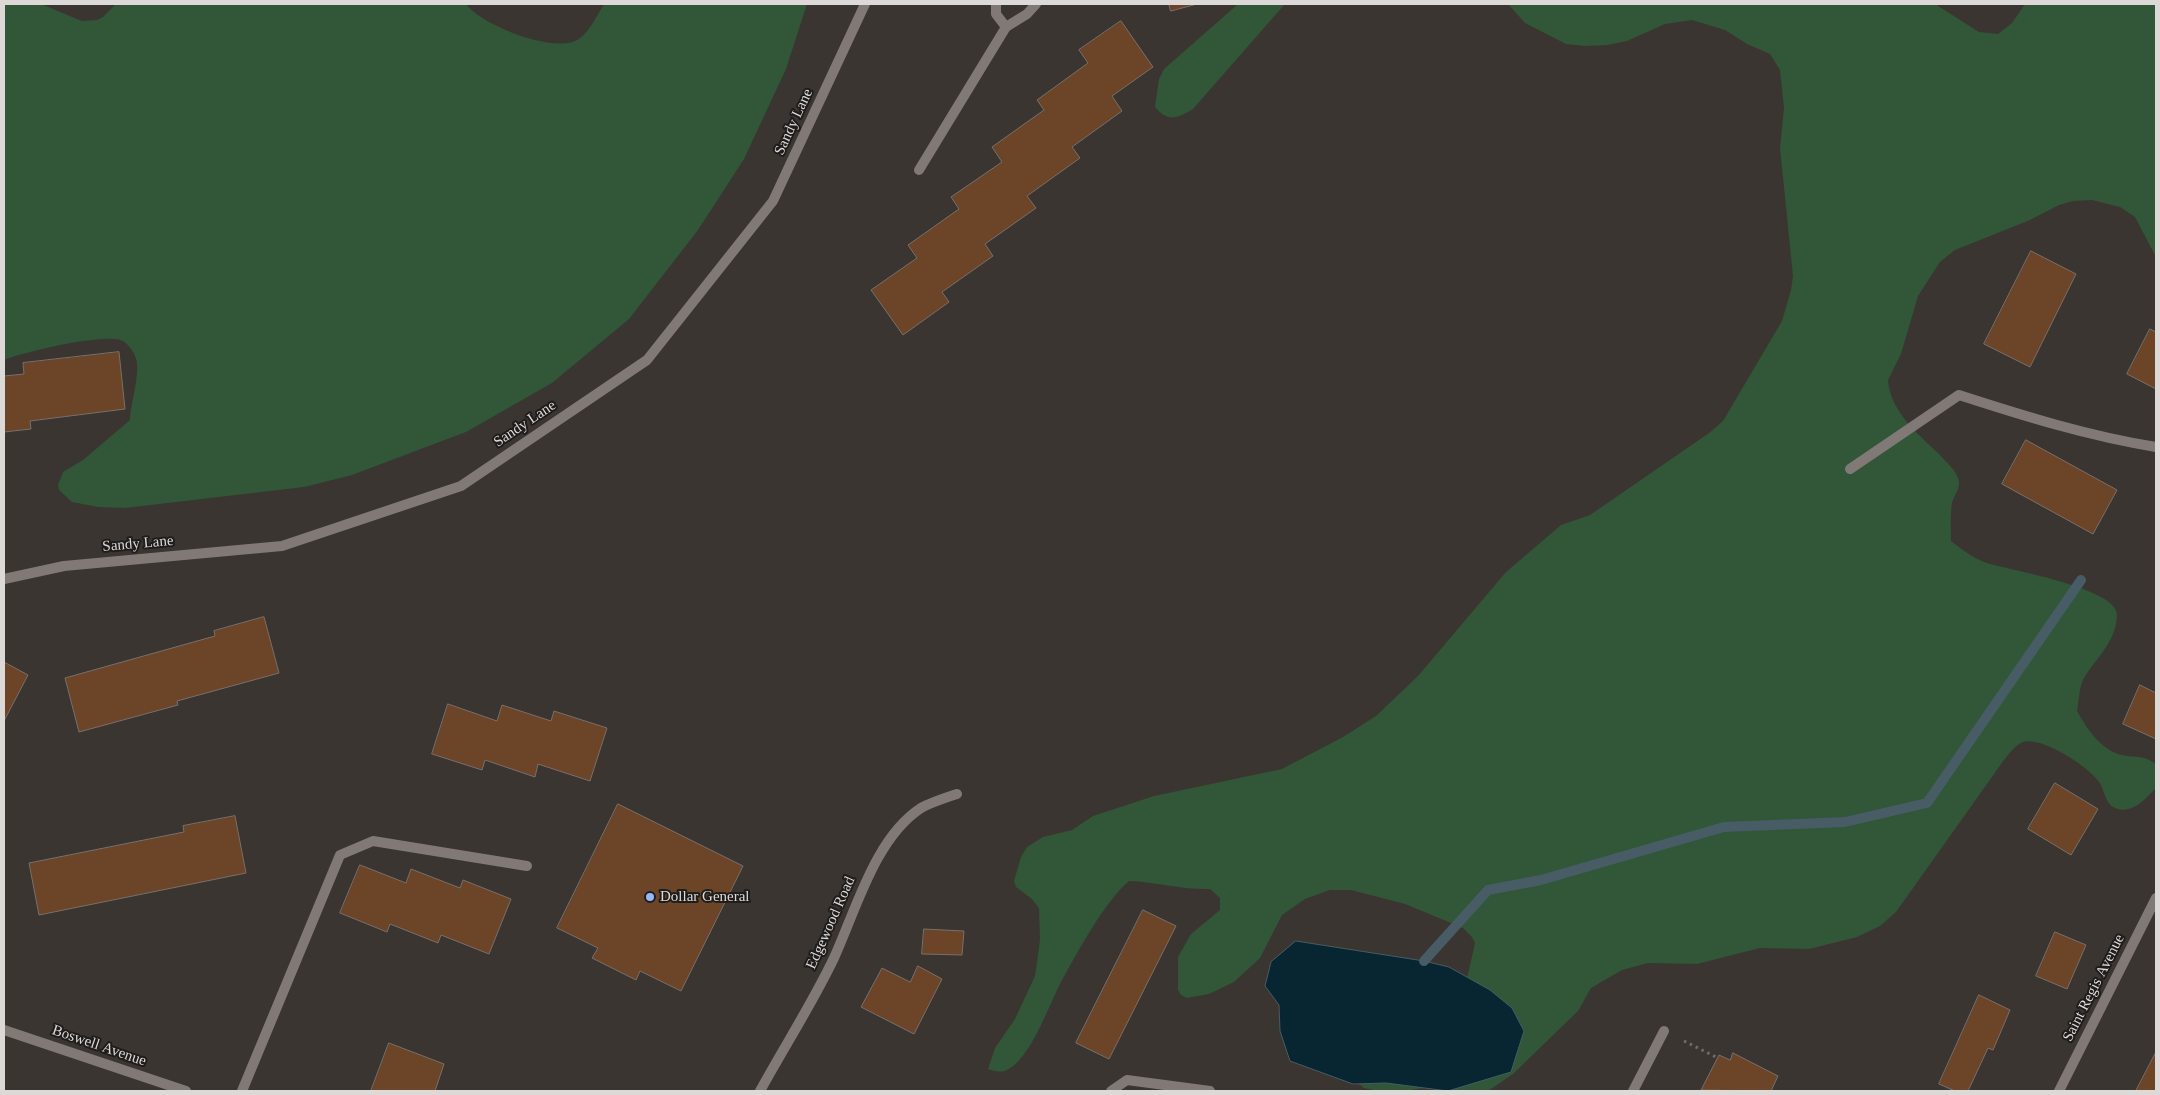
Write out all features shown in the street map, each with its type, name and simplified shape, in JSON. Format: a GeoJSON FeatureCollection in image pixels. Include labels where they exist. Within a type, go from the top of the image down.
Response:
{"type":"FeatureCollection","features":[{"type":"Feature","properties":{"kind":"street","name":"Sandy Lane"},"geometry":{"type":"LineString","coordinates":[[4,579],[64,566],[282,546],[461,486],[647,360],[773,201],[865,4]]}},
{"type":"Feature","properties":{"kind":"street"},"geometry":{"type":"LineString","coordinates":[[996,4],[996,14],[1006,26]]}},
{"type":"Feature","properties":{"kind":"street"},"geometry":{"type":"LineString","coordinates":[[919,170],[1006,26],[1026,14],[1036,4]]}},
{"type":"Feature","properties":{"kind":"street"},"geometry":{"type":"LineString","coordinates":[[1850,469],[1959,395],[2045,423],[2113,440],[2156,447]]}},
{"type":"Feature","properties":{"kind":"street","name":"Edgewood Road"},"geometry":{"type":"LineString","coordinates":[[760,1091],[822,980],[864,884],[887,847],[914,814],[936,802],[957,794]]}},
{"type":"Feature","properties":{"kind":"street"},"geometry":{"type":"LineString","coordinates":[[242,1091],[340,855],[374,841],[527,866]]}},
{"type":"Feature","properties":{"kind":"street","name":"Saint Regis Avenue"},"geometry":{"type":"LineString","coordinates":[[2059,1091],[2156,898]]}},
{"type":"Feature","properties":{"kind":"street","name":"Boswell Avenue"},"geometry":{"type":"LineString","coordinates":[[4,1030],[186,1091]]}},
{"type":"Feature","properties":{"kind":"street"},"geometry":{"type":"LineString","coordinates":[[1633,1091],[1664,1031]]}},
{"type":"Feature","properties":{"kind":"street"},"geometry":{"type":"LineString","coordinates":[[1111,1091],[1127,1080],[1210,1091]]}},
{"type":"Feature","properties":{"kind":"path"},"geometry":{"type":"LineString","coordinates":[[1684,1041],[1718,1058]]}},
{"type":"Feature","properties":{"kind":"green space"},"geometry":{"type":"Polygon","coordinates":[[[4,4],[41,4],[82,21],[97,20],[103,17],[116,4],[466,4],[474,12],[502,29],[537,40],[568,43],[583,36],[604,4],[807,4],[786,69],[744,159],[698,230],[629,319],[552,383],[466,432],[352,475],[304,487],[125,508],[98,507],[72,502],[59,490],[58,485],[63,472],[83,460],[130,420],[137,362],[130,348],[123,341],[100,339],[46,348],[4,360],[4,4]]]}},
{"type":"Feature","properties":{"kind":"green space"},"geometry":{"type":"Polygon","coordinates":[[[1238,4],[1285,4],[1193,109],[1178,117],[1164,115],[1155,107],[1159,79],[1164,69],[1238,4]]]}},
{"type":"Feature","properties":{"kind":"green space"},"geometry":{"type":"Polygon","coordinates":[[[1508,4],[1935,4],[1979,32],[1998,34],[2012,23],[2025,4],[2156,4],[2156,257],[2135,217],[2120,207],[2092,200],[2073,201],[2059,205],[2030,220],[1955,250],[1940,262],[1918,296],[1901,354],[1888,380],[1890,391],[1899,412],[1914,430],[1950,465],[1958,478],[1958,488],[1951,508],[1951,541],[1968,554],[1987,563],[2038,575],[2082,589],[2100,596],[2113,605],[2117,615],[2116,625],[2110,641],[2082,681],[2077,711],[2090,732],[2108,749],[2122,755],[2148,759],[2156,764],[2156,788],[2134,807],[2124,810],[2118,809],[2110,804],[2094,776],[2076,761],[2053,748],[2041,744],[2031,741],[2020,743],[2004,760],[1896,912],[1880,926],[1857,937],[1809,949],[1760,948],[1697,964],[1648,963],[1622,970],[1591,988],[1578,1011],[1513,1074],[1488,1091],[1452,1091],[1436,1086],[1405,1091],[1378,1091],[1364,1088],[1355,1081],[1466,983],[1475,943],[1463,928],[1405,904],[1351,890],[1330,890],[1305,899],[1282,915],[1260,958],[1234,982],[1209,994],[1187,998],[1181,995],[1178,990],[1178,957],[1191,934],[1220,910],[1220,898],[1210,889],[1129,881],[1110,902],[1091,930],[1059,986],[1038,1032],[1023,1055],[1005,1071],[988,1069],[995,1048],[1015,1019],[1035,976],[1040,940],[1039,908],[1032,899],[1016,887],[1014,881],[1021,857],[1027,847],[1043,837],[1072,830],[1093,816],[1154,796],[1282,769],[1343,737],[1376,716],[1418,676],[1506,572],[1561,525],[1590,515],[1709,433],[1723,421],[1782,321],[1793,276],[1780,148],[1784,108],[1780,70],[1770,54],[1747,44],[1725,30],[1692,20],[1665,24],[1627,41],[1607,45],[1585,46],[1566,44],[1525,23],[1508,4]]]}},
{"type":"Feature","properties":{"kind":"water"},"geometry":{"type":"Polygon","coordinates":[[[1296,941],[1424,961],[1449,967],[1490,990],[1512,1008],[1524,1031],[1511,1072],[1448,1091],[1386,1083],[1353,1084],[1290,1061],[1280,1031],[1279,1005],[1265,986],[1271,962],[1296,941]]]}},
{"type":"Feature","properties":{"kind":"building"},"geometry":{"type":"Polygon","coordinates":[[[1169,4],[1197,4],[1171,11],[1169,4]]]}},
{"type":"Feature","properties":{"kind":"building"},"geometry":{"type":"Polygon","coordinates":[[[1121,21],[1153,67],[1112,96],[1122,111],[1072,147],[1080,158],[1027,196],[1036,208],[985,244],[993,256],[942,292],[949,302],[903,335],[871,290],[917,258],[908,245],[959,209],[951,197],[1002,162],[992,147],[1044,110],[1037,100],[1088,63],[1079,50],[1121,21]]]}},
{"type":"Feature","properties":{"kind":"building"},"geometry":{"type":"Polygon","coordinates":[[[2031,251],[2076,274],[2030,367],[1984,344],[2031,251]]]}},
{"type":"Feature","properties":{"kind":"building"},"geometry":{"type":"Polygon","coordinates":[[[2150,329],[2156,332],[2156,389],[2127,374],[2150,329]]]}},
{"type":"Feature","properties":{"kind":"building"},"geometry":{"type":"Polygon","coordinates":[[[119,352],[125,409],[30,421],[31,429],[4,432],[4,376],[24,374],[23,363],[119,352]]]}},
{"type":"Feature","properties":{"kind":"building"},"geometry":{"type":"Polygon","coordinates":[[[2026,440],[2117,490],[2093,534],[2002,484],[2026,440]]]}},
{"type":"Feature","properties":{"kind":"building"},"geometry":{"type":"Polygon","coordinates":[[[264,617],[279,673],[177,701],[178,705],[79,732],[65,678],[215,636],[214,631],[264,617]]]}},
{"type":"Feature","properties":{"kind":"building"},"geometry":{"type":"Polygon","coordinates":[[[4,662],[28,675],[4,721],[4,662]]]}},
{"type":"Feature","properties":{"kind":"building"},"geometry":{"type":"Polygon","coordinates":[[[2140,685],[2156,693],[2156,739],[2123,724],[2140,685]]]}},
{"type":"Feature","properties":{"kind":"building"},"geometry":{"type":"Polygon","coordinates":[[[448,704],[497,721],[502,705],[551,721],[554,711],[607,728],[590,781],[538,764],[535,777],[485,760],[482,770],[432,754],[448,704]]]}},
{"type":"Feature","properties":{"kind":"building"},"geometry":{"type":"Polygon","coordinates":[[[2055,783],[2098,809],[2071,855],[2028,829],[2055,783]]]}},
{"type":"Feature","properties":{"kind":"building","name":"Dollar General"},"geometry":{"type":"Polygon","coordinates":[[[618,804],[743,866],[681,991],[640,971],[636,980],[592,958],[598,948],[557,928],[618,804]]]}},
{"type":"Feature","properties":{"kind":"building"},"geometry":{"type":"Polygon","coordinates":[[[235,816],[246,873],[39,915],[29,863],[184,832],[183,826],[235,816]]]}},
{"type":"Feature","properties":{"kind":"building"},"geometry":{"type":"Polygon","coordinates":[[[360,865],[406,883],[411,869],[460,888],[463,880],[511,899],[489,954],[441,935],[438,943],[390,924],[387,932],[340,913],[360,865]]]}},
{"type":"Feature","properties":{"kind":"building"},"geometry":{"type":"Polygon","coordinates":[[[1143,910],[1176,926],[1109,1059],[1076,1043],[1143,910]]]}},
{"type":"Feature","properties":{"kind":"building"},"geometry":{"type":"Polygon","coordinates":[[[924,929],[964,931],[962,955],[922,954],[924,929]]]}},
{"type":"Feature","properties":{"kind":"building"},"geometry":{"type":"Polygon","coordinates":[[[2055,932],[2086,945],[2067,989],[2036,976],[2055,932]]]}},
{"type":"Feature","properties":{"kind":"building"},"geometry":{"type":"Polygon","coordinates":[[[918,966],[942,979],[914,1034],[861,1007],[882,968],[910,982],[918,966]]]}},
{"type":"Feature","properties":{"kind":"building"},"geometry":{"type":"Polygon","coordinates":[[[1979,995],[2010,1010],[1993,1050],[1988,1048],[1968,1091],[1955,1091],[1939,1084],[1979,995]]]}},
{"type":"Feature","properties":{"kind":"building"},"geometry":{"type":"Polygon","coordinates":[[[389,1043],[444,1064],[435,1091],[371,1091],[389,1043]]]}},
{"type":"Feature","properties":{"kind":"building"},"geometry":{"type":"Polygon","coordinates":[[[2156,1052],[2156,1091],[2136,1091],[2156,1052]]]}},
{"type":"Feature","properties":{"kind":"building"},"geometry":{"type":"Polygon","coordinates":[[[1733,1053],[1778,1076],[1771,1091],[1701,1090],[1719,1055],[1730,1060],[1733,1053]]]}},
{"type":"Feature","properties":{"kind":"waterway"},"geometry":{"type":"LineString","coordinates":[[1424,961],[1488,890],[1541,880],[1724,827],[1845,822],[1927,803],[2081,580]]}},
{"type":"Feature","properties":{"kind":"place","name":"Dollar General"},"geometry":{"type":"Point","coordinates":[650,897]}}]}
